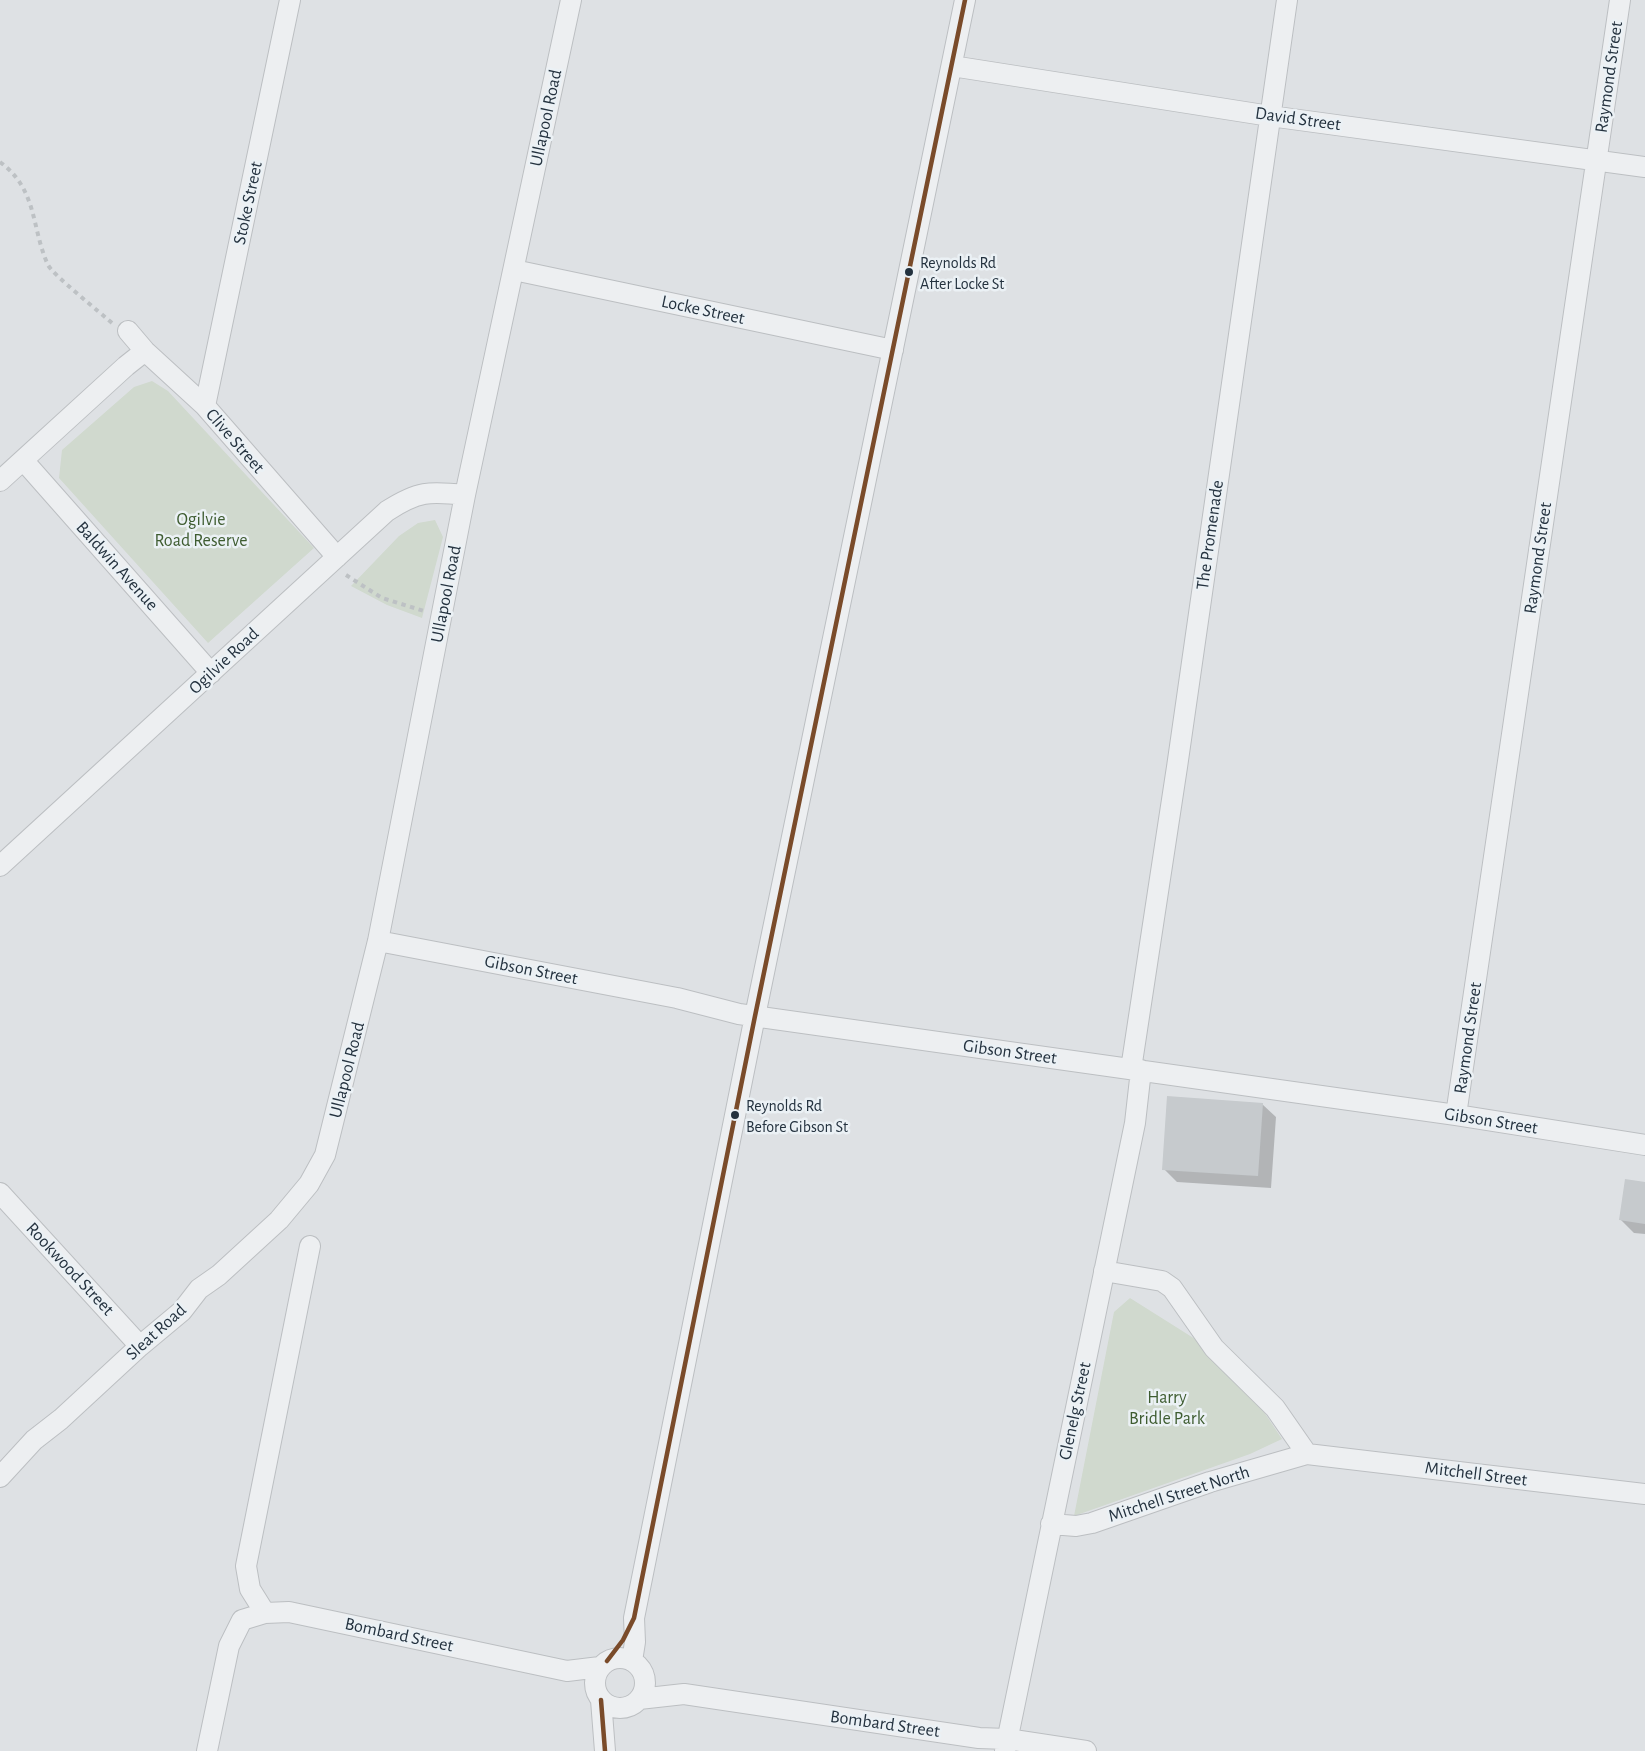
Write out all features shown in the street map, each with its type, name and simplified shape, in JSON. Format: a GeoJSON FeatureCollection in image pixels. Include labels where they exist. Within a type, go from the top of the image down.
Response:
{"type":"FeatureCollection","features":[{"type":"Feature","properties":{"kind":"street","name":"Stoke Street"},"geometry":{"type":"LineString","coordinates":[[205,406],[290,0]]}},
{"type":"Feature","properties":{"kind":"street","name":"Ullapool Road"},"geometry":{"type":"LineString","coordinates":[[309,1184],[325,1155],[378,941],[465,495],[571,0]]}},
{"type":"Feature","properties":{"kind":"street"},"geometry":{"type":"LineString","coordinates":[[606,1751],[632,1703],[644,1691],[645,1683],[638,1667],[634,1642],[634,1618],[755,1016],[965,0]]}},
{"type":"Feature","properties":{"kind":"street","name":"The Promenade"},"geometry":{"type":"LineString","coordinates":[[1136,1070],[1287,0]]}},
{"type":"Feature","properties":{"kind":"street","name":"Raymond Street"},"geometry":{"type":"LineString","coordinates":[[1456,1115],[1620,0]]}},
{"type":"Feature","properties":{"kind":"street","name":"David Street"},"geometry":{"type":"LineString","coordinates":[[952,66],[1270,116],[1645,167]]}},
{"type":"Feature","properties":{"kind":"street","name":"Locke Street"},"geometry":{"type":"LineString","coordinates":[[514,270],[893,350]]}},
{"type":"Feature","properties":{"kind":"street","name":"Clive Street"},"geometry":{"type":"LineString","coordinates":[[128,331],[145,351],[205,406],[336,557]]}},
{"type":"Feature","properties":{"kind":"street"},"geometry":{"type":"LineString","coordinates":[[0,481],[145,351]]}},
{"type":"Feature","properties":{"kind":"street","name":"Baldwin Avenue"},"geometry":{"type":"LineString","coordinates":[[22,460],[212,673]]}},
{"type":"Feature","properties":{"kind":"street","name":"Ogilvie Road"},"geometry":{"type":"LineString","coordinates":[[0,866],[387,511],[402,501],[427,492],[465,495]]}},
{"type":"Feature","properties":{"kind":"street","name":"Gibson Street"},"geometry":{"type":"LineString","coordinates":[[378,941],[678,998],[739,1014],[1456,1115],[1645,1145]]}},
{"type":"Feature","properties":{"kind":"street","name":"Glenelg Street"},"geometry":{"type":"LineString","coordinates":[[1006,1745],[1135,1124],[1136,1070]]}},
{"type":"Feature","properties":{"kind":"street","name":"Sleat Road"},"geometry":{"type":"LineString","coordinates":[[0,1477],[34,1440],[61,1419],[140,1346],[182,1311],[199,1289],[219,1275],[279,1220],[309,1184]]}},
{"type":"Feature","properties":{"kind":"street","name":"Rookwood Street"},"geometry":{"type":"LineString","coordinates":[[0,1193],[140,1346]]}},
{"type":"Feature","properties":{"kind":"street"},"geometry":{"type":"LineString","coordinates":[[207,1751],[229,1646],[242,1620],[265,1612],[250,1589],[246,1566],[310,1246]]}},
{"type":"Feature","properties":{"kind":"street"},"geometry":{"type":"LineString","coordinates":[[1104,1270],[1162,1281],[1172,1288],[1214,1348],[1275,1408],[1307,1454]]}},
{"type":"Feature","properties":{"kind":"street","name":"Mitchell Street"},"geometry":{"type":"LineString","coordinates":[[1307,1454],[1645,1494]]}},
{"type":"Feature","properties":{"kind":"street","name":"Mitchell Street North"},"geometry":{"type":"LineString","coordinates":[[1051,1524],[1062,1526],[1092,1523],[1210,1482],[1307,1454]]}},
{"type":"Feature","properties":{"kind":"street","name":"Bombard Street"},"geometry":{"type":"LineString","coordinates":[[265,1612],[288,1612],[567,1671],[603,1664]]}},
{"type":"Feature","properties":{"kind":"street"},"geometry":{"type":"LineString","coordinates":[[606,1751],[599,1696],[594,1683],[603,1664],[623,1640],[634,1618]]}},
{"type":"Feature","properties":{"kind":"street"},"geometry":{"type":"LineString","coordinates":[[603,1664],[615,1658],[638,1667]]}},
{"type":"Feature","properties":{"kind":"street","name":"Bombard Street"},"geometry":{"type":"LineString","coordinates":[[638,1667],[684,1694]]}},
{"type":"Feature","properties":{"kind":"street","name":"Bombard Street"},"geometry":{"type":"LineString","coordinates":[[567,1671],[599,1696]]}},
{"type":"Feature","properties":{"kind":"street","name":"Bombard Street"},"geometry":{"type":"LineString","coordinates":[[632,1703],[684,1694],[979,1738],[1006,1745],[1086,1751]]}},
{"type":"Feature","properties":{"kind":"street"},"geometry":{"type":"LineString","coordinates":[[599,1696],[608,1705],[632,1703]]}},
{"type":"Feature","properties":{"kind":"path"},"geometry":{"type":"LineString","coordinates":[[0,162],[6,166],[31,203],[49,267],[123,332],[128,331]]}},
{"type":"Feature","properties":{"kind":"path"},"geometry":{"type":"LineString","coordinates":[[346,575],[382,598],[441,617]]}},
{"type":"Feature","properties":{"kind":"green space","name":"Ogilvie Road Reserve"},"geometry":{"type":"Polygon","coordinates":[[[152,381],[168,391],[314,548],[208,643],[59,478],[62,450],[134,387],[152,381]]]}},
{"type":"Feature","properties":{"kind":"green space"},"geometry":{"type":"Polygon","coordinates":[[[435,520],[443,537],[422,618],[387,605],[351,586],[399,536],[418,523],[435,520]]]}},
{"type":"Feature","properties":{"kind":"green space","name":"Harry Bridle Park"},"geometry":{"type":"Polygon","coordinates":[[[1130,1298],[1203,1344],[1250,1391],[1282,1439],[1250,1454],[1074,1516],[1114,1312],[1130,1298]]]}},
{"type":"Feature","properties":{"kind":"building"},"geometry":{"type":"Polygon","coordinates":[[[1167,1096],[1263,1103],[1258,1176],[1162,1170],[1167,1096]]]}},
{"type":"Feature","properties":{"kind":"building"},"geometry":{"type":"Polygon","coordinates":[[[1625,1179],[1645,1182],[1645,1224],[1619,1220],[1625,1179]]]}},
{"type":"Feature","properties":{"kind":"transit line"},"geometry":{"type":"LineString","coordinates":[[607,1661],[623,1640],[634,1618],[755,1016],[965,0]]}},
{"type":"Feature","properties":{"kind":"transit line"},"geometry":{"type":"LineString","coordinates":[[601,1700],[605,1751]]}},
{"type":"Feature","properties":{"kind":"place","name":"Reynolds Rd After Locke St"},"geometry":{"type":"Point","coordinates":[909,272]}},
{"type":"Feature","properties":{"kind":"place","name":"Reynolds Rd Before Gibson St"},"geometry":{"type":"Point","coordinates":[735,1115]}}]}
